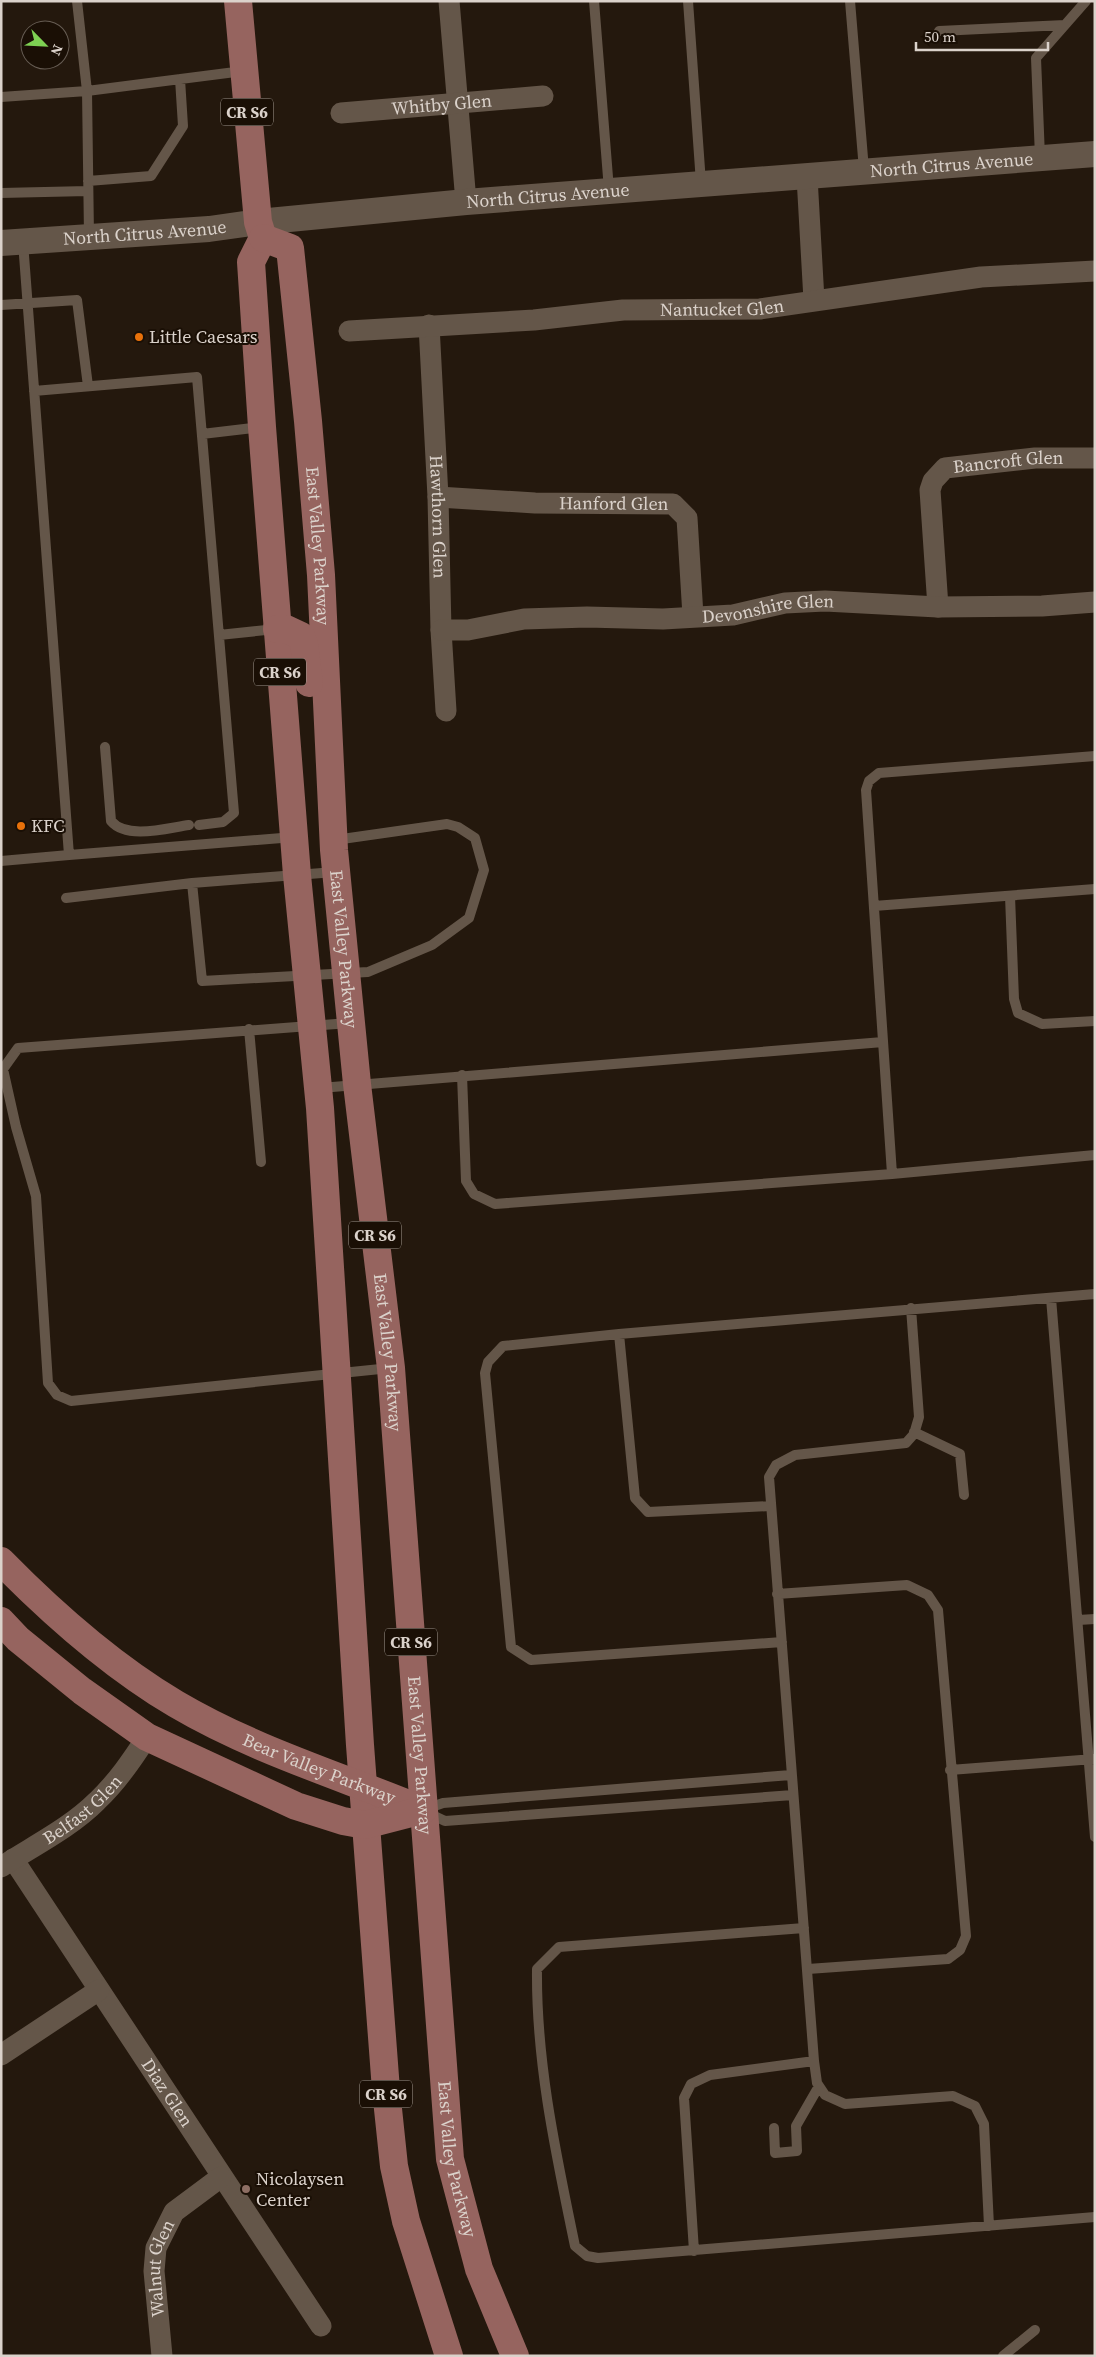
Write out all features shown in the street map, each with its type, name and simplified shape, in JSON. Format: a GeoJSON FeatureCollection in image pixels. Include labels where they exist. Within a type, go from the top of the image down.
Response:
{"type":"FeatureCollection","features":[{"type":"Feature","properties":{"kind":"main road","name":"CR S6"},"geometry":{"type":"LineString","coordinates":[[238,1],[243,71],[261,230],[251,262],[262,427],[297,875],[319,1088],[335,1374],[365,1824],[386,2090],[394,2166],[406,2221],[449,2356]]}},
{"type":"Feature","properties":{"kind":"main road","name":"East Valley Parkway"},"geometry":{"type":"LineString","coordinates":[[261,230],[290,248],[308,421],[321,574],[336,872],[347,973],[350,1023],[391,1368],[450,2159],[479,2269],[515,2356]]}},
{"type":"Feature","properties":{"kind":"main road"},"geometry":{"type":"LineString","coordinates":[[277,629],[286,630],[301,636],[304,644],[312,710],[328,734]]}},
{"type":"Feature","properties":{"kind":"main road","name":"Bear Valley Parkway"},"geometry":{"type":"LineString","coordinates":[[1,1561],[73,1630],[140,1681],[177,1705],[260,1746],[423,1810]]}},
{"type":"Feature","properties":{"kind":"main road","name":"Bear Valley Parkway"},"geometry":{"type":"LineString","coordinates":[[1,1621],[18,1639],[82,1691],[147,1737],[296,1806],[343,1821],[365,1824],[423,1810]]}},
{"type":"Feature","properties":{"kind":"street"},"geometry":{"type":"LineString","coordinates":[[450,1],[466,202]]}},
{"type":"Feature","properties":{"kind":"street","name":"Whitby Glen"},"geometry":{"type":"LineString","coordinates":[[340,113],[543,96]]}},
{"type":"Feature","properties":{"kind":"street","name":"North Citrus Avenue"},"geometry":{"type":"LineString","coordinates":[[12,242],[209,229],[261,230],[466,202],[1095,154]]}},
{"type":"Feature","properties":{"kind":"street"},"geometry":{"type":"LineString","coordinates":[[807,177],[814,300]]}},
{"type":"Feature","properties":{"kind":"street","name":"Nantucket Glen"},"geometry":{"type":"LineString","coordinates":[[348,331],[534,320],[623,310],[760,309],[981,277],[1095,271]]}},
{"type":"Feature","properties":{"kind":"street","name":"Hawthorn Glen"},"geometry":{"type":"LineString","coordinates":[[429,325],[446,711]]}},
{"type":"Feature","properties":{"kind":"street","name":"Bancroft Glen"},"geometry":{"type":"LineString","coordinates":[[938,607],[930,490],[933,481],[945,468],[1035,458],[1095,458]]}},
{"type":"Feature","properties":{"kind":"street","name":"Hanford Glen"},"geometry":{"type":"LineString","coordinates":[[438,496],[535,502],[673,504],[686,518],[693,616]]}},
{"type":"Feature","properties":{"kind":"street","name":"Devonshire Glen"},"geometry":{"type":"LineString","coordinates":[[441,630],[468,630],[533,619],[587,616],[662,619],[733,615],[785,603],[825,601],[938,607],[1042,606],[1095,602]]}},
{"type":"Feature","properties":{"kind":"street","name":"Belfast Glen"},"geometry":{"type":"LineString","coordinates":[[7,1863],[66,1825],[97,1802],[123,1773],[147,1737]]}},
{"type":"Feature","properties":{"kind":"street","name":"Diaz Glen"},"geometry":{"type":"LineString","coordinates":[[7,1863],[99,1990],[321,2326]]}},
{"type":"Feature","properties":{"kind":"street"},"geometry":{"type":"LineString","coordinates":[[1,2055],[99,1990]]}},
{"type":"Feature","properties":{"kind":"street","name":"Walnut Glen"},"geometry":{"type":"LineString","coordinates":[[162,2356],[154,2271],[156,2248],[174,2212],[221,2177]]}},
{"type":"Feature","properties":{"kind":"lane"},"geometry":{"type":"LineString","coordinates":[[77,1],[87,91],[89,237]]}},
{"type":"Feature","properties":{"kind":"lane"},"geometry":{"type":"LineString","coordinates":[[594,1],[609,191]]}},
{"type":"Feature","properties":{"kind":"lane"},"geometry":{"type":"LineString","coordinates":[[688,1],[702,184]]}},
{"type":"Feature","properties":{"kind":"lane"},"geometry":{"type":"LineString","coordinates":[[850,1],[864,171]]}},
{"type":"Feature","properties":{"kind":"lane"},"geometry":{"type":"LineString","coordinates":[[1040,158],[1036,58],[1086,1]]}},
{"type":"Feature","properties":{"kind":"lane"},"geometry":{"type":"LineString","coordinates":[[939,31],[1065,25]]}},
{"type":"Feature","properties":{"kind":"lane"},"geometry":{"type":"LineString","coordinates":[[1,97],[87,91],[243,71]]}},
{"type":"Feature","properties":{"kind":"lane"},"geometry":{"type":"LineString","coordinates":[[1,193],[88,186],[151,176],[182,126],[180,79]]}},
{"type":"Feature","properties":{"kind":"lane"},"geometry":{"type":"LineString","coordinates":[[12,242],[27,303],[68,855]]}},
{"type":"Feature","properties":{"kind":"lane"},"geometry":{"type":"LineString","coordinates":[[1,305],[76,300],[88,386]]}},
{"type":"Feature","properties":{"kind":"lane"},"geometry":{"type":"LineString","coordinates":[[34,391],[197,377],[234,813],[223,822],[130,831],[117,828],[111,821],[106,747]]}},
{"type":"Feature","properties":{"kind":"lane"},"geometry":{"type":"LineString","coordinates":[[202,434],[262,427]]}},
{"type":"Feature","properties":{"kind":"lane"},"geometry":{"type":"LineString","coordinates":[[219,635],[277,629]]}},
{"type":"Feature","properties":{"kind":"lane"},"geometry":{"type":"LineString","coordinates":[[892,1174],[866,790],[869,781],[879,773],[1095,756]]}},
{"type":"Feature","properties":{"kind":"lane"},"geometry":{"type":"LineString","coordinates":[[192,883],[202,982],[368,972],[432,945],[469,918],[484,870],[475,838],[458,827],[448,824],[335,840]]}},
{"type":"Feature","properties":{"kind":"lane"},"geometry":{"type":"LineString","coordinates":[[1,861],[294,837]]}},
{"type":"Feature","properties":{"kind":"lane"},"geometry":{"type":"LineString","coordinates":[[66,898],[192,883],[336,872]]}},
{"type":"Feature","properties":{"kind":"lane"},"geometry":{"type":"LineString","coordinates":[[874,906],[1095,889]]}},
{"type":"Feature","properties":{"kind":"lane"},"geometry":{"type":"LineString","coordinates":[[1010,896],[1014,999],[1018,1013],[1042,1024],[1095,1021]]}},
{"type":"Feature","properties":{"kind":"lane"},"geometry":{"type":"LineString","coordinates":[[350,1023],[249,1029],[18,1048],[3,1069],[16,1127],[36,1196],[48,1383],[57,1395],[71,1401],[391,1368]]}},
{"type":"Feature","properties":{"kind":"lane"},"geometry":{"type":"LineString","coordinates":[[249,1029],[261,1162]]}},
{"type":"Feature","properties":{"kind":"lane"},"geometry":{"type":"LineString","coordinates":[[319,1088],[883,1042]]}},
{"type":"Feature","properties":{"kind":"lane"},"geometry":{"type":"LineString","coordinates":[[462,1075],[466,1181],[474,1194],[496,1204],[892,1174],[1095,1156]]}},
{"type":"Feature","properties":{"kind":"lane"},"geometry":{"type":"LineString","coordinates":[[782,1642],[531,1660],[511,1647],[485,1373],[488,1362],[503,1346],[911,1308],[1095,1294]]}},
{"type":"Feature","properties":{"kind":"lane"},"geometry":{"type":"LineString","coordinates":[[1051,1298],[1078,1620],[1092,1759],[1095,1837]]}},
{"type":"Feature","properties":{"kind":"lane"},"geometry":{"type":"LineString","coordinates":[[911,1308],[919,1417],[914,1432],[906,1443],[795,1455],[776,1465],[769,1477],[814,2061],[816,2083],[825,2095],[845,2104],[953,2096],[975,2106],[984,2124],[989,2226]]}},
{"type":"Feature","properties":{"kind":"lane"},"geometry":{"type":"LineString","coordinates":[[620,1334],[635,1498],[648,1512],[770,1506]]}},
{"type":"Feature","properties":{"kind":"lane"},"geometry":{"type":"LineString","coordinates":[[914,1432],[960,1454],[964,1496]]}},
{"type":"Feature","properties":{"kind":"lane"},"geometry":{"type":"LineString","coordinates":[[778,1594],[907,1585],[928,1595],[938,1610],[950,1770],[966,1936],[960,1950],[948,1959],[808,1969]]}},
{"type":"Feature","properties":{"kind":"lane"},"geometry":{"type":"LineString","coordinates":[[1078,1620],[1095,1619]]}},
{"type":"Feature","properties":{"kind":"lane"},"geometry":{"type":"LineString","coordinates":[[950,1770],[1092,1759]]}},
{"type":"Feature","properties":{"kind":"lane"},"geometry":{"type":"LineString","coordinates":[[423,1810],[443,1803],[791,1775]]}},
{"type":"Feature","properties":{"kind":"lane"},"geometry":{"type":"LineString","coordinates":[[657,1786],[659,1804]]}},
{"type":"Feature","properties":{"kind":"lane"},"geometry":{"type":"LineString","coordinates":[[556,1794],[557,1812]]}},
{"type":"Feature","properties":{"kind":"lane"},"geometry":{"type":"LineString","coordinates":[[423,1810],[445,1821],[793,1795]]}},
{"type":"Feature","properties":{"kind":"lane"},"geometry":{"type":"LineString","coordinates":[[804,1928],[559,1947],[537,1969],[536,2014],[546,2103],[575,2246],[587,2256],[598,2258],[1095,2217]]}},
{"type":"Feature","properties":{"kind":"lane"},"geometry":{"type":"LineString","coordinates":[[694,2251],[684,2098],[690,2084],[710,2074],[814,2061]]}},
{"type":"Feature","properties":{"kind":"lane"},"geometry":{"type":"LineString","coordinates":[[774,2128],[775,2153],[797,2151],[796,2126],[819,2086]]}},
{"type":"Feature","properties":{"kind":"lane"},"geometry":{"type":"LineString","coordinates":[[1003,2356],[1035,2330]]}},
{"type":"Feature","properties":{"kind":"place","name":"Little Caesars"},"geometry":{"type":"Point","coordinates":[139,337]}},
{"type":"Feature","properties":{"kind":"place","name":"KFC"},"geometry":{"type":"Point","coordinates":[21,826]}},
{"type":"Feature","properties":{"kind":"place","name":"Nicolaysen Center"},"geometry":{"type":"Point","coordinates":[246,2189]}}]}
